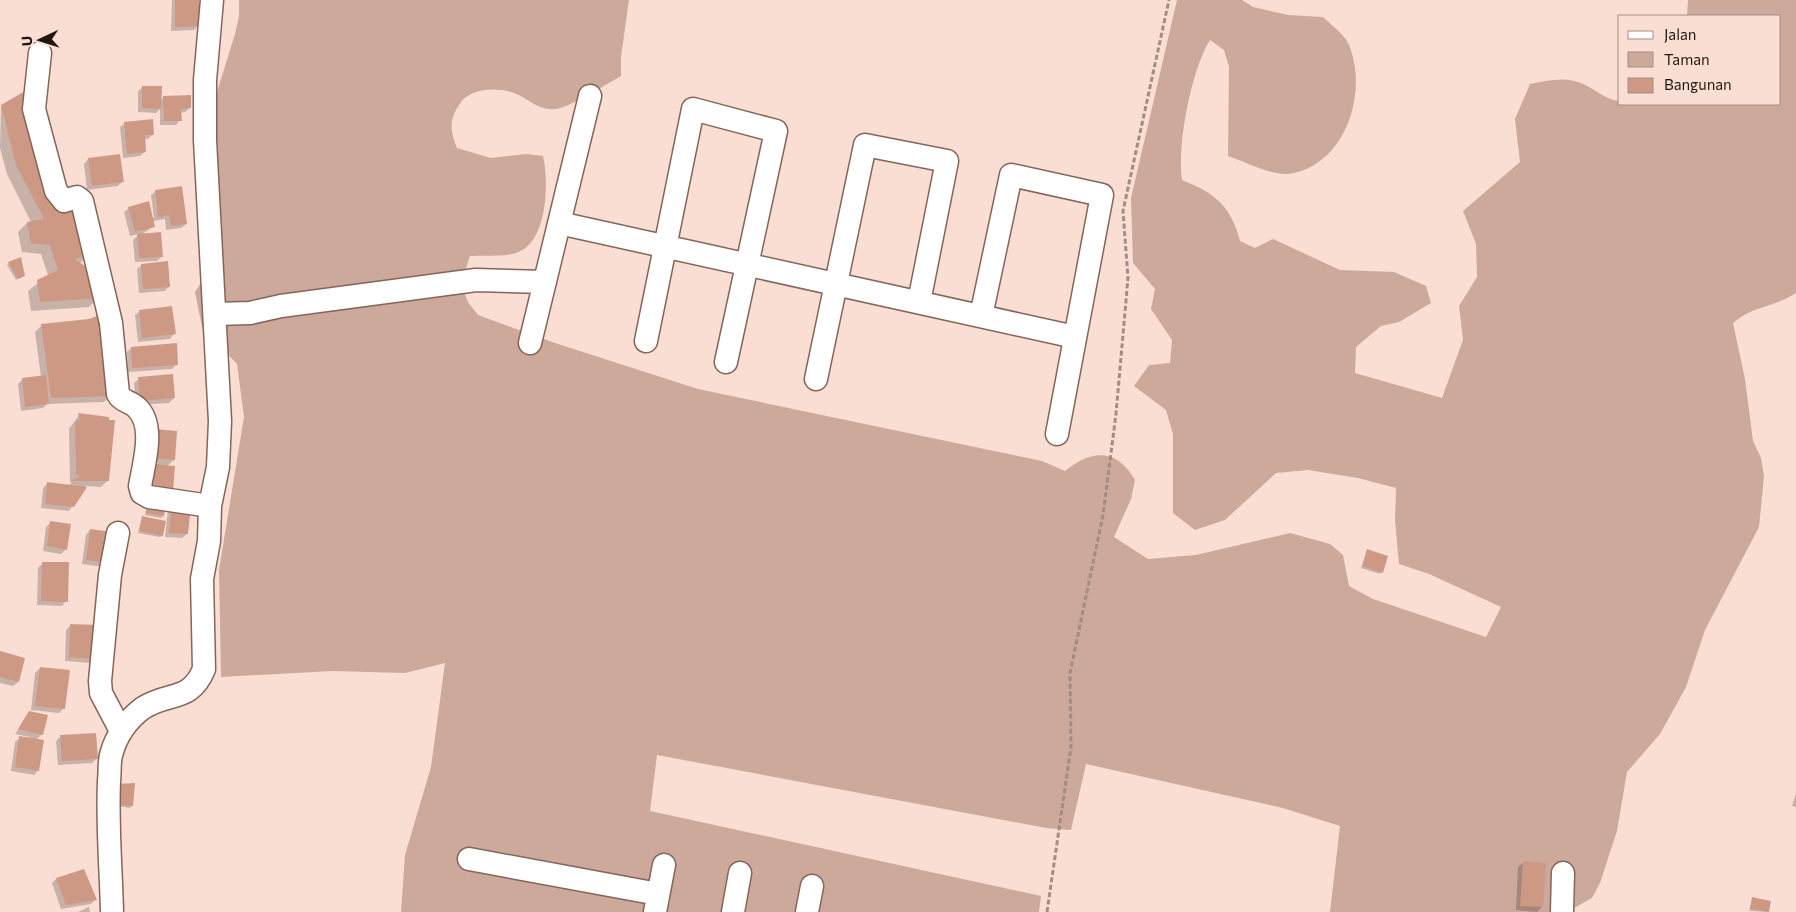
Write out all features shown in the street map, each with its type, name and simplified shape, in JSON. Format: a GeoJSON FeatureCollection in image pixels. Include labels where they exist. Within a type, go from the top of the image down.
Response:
{"type":"FeatureCollection","features":[{"type":"Feature","properties":{"kind":"street"},"geometry":{"type":"LineString","coordinates":[[112,912],[108,797],[111,755],[121,731],[136,713],[153,702],[192,689],[198,682],[204,669],[202,579],[209,541],[210,506],[218,466],[220,421],[205,140],[206,80],[212,0]]}},
{"type":"Feature","properties":{"kind":"street"},"geometry":{"type":"LineString","coordinates":[[40,53],[34,109],[56,191],[64,201],[77,197],[82,201],[111,324],[118,394],[120,399],[136,406],[147,426],[140,486],[142,493],[149,497],[210,506]]}},
{"type":"Feature","properties":{"kind":"street"},"geometry":{"type":"LineString","coordinates":[[530,343],[590,96]]}},
{"type":"Feature","properties":{"kind":"street"},"geometry":{"type":"LineString","coordinates":[[646,341],[693,109],[776,131],[726,362]]}},
{"type":"Feature","properties":{"kind":"street"},"geometry":{"type":"LineString","coordinates":[[816,379],[865,145],[947,161],[918,302]]}},
{"type":"Feature","properties":{"kind":"street"},"geometry":{"type":"LineString","coordinates":[[981,316],[1011,174],[1102,195],[1057,434]]}},
{"type":"Feature","properties":{"kind":"street"},"geometry":{"type":"LineString","coordinates":[[559,223],[1075,337]]}},
{"type":"Feature","properties":{"kind":"street"},"geometry":{"type":"LineString","coordinates":[[215,314],[250,313],[280,306],[476,280],[545,282]]}},
{"type":"Feature","properties":{"kind":"street"},"geometry":{"type":"LineString","coordinates":[[118,533],[110,575],[100,680],[101,693],[121,731]]}},
{"type":"Feature","properties":{"kind":"street"},"geometry":{"type":"LineString","coordinates":[[469,859],[657,903],[664,865]]}},
{"type":"Feature","properties":{"kind":"street"},"geometry":{"type":"LineString","coordinates":[[733,912],[740,873]]}},
{"type":"Feature","properties":{"kind":"street"},"geometry":{"type":"LineString","coordinates":[[1562,874],[1562,912]]}},
{"type":"Feature","properties":{"kind":"street"},"geometry":{"type":"LineString","coordinates":[[807,912],[812,886]]}},
{"type":"Feature","properties":{"kind":"path"},"geometry":{"type":"LineString","coordinates":[[1048,912],[1070,747],[1070,673],[1103,515],[1116,414],[1128,278],[1123,211],[1169,0]]}},
{"type":"Feature","properties":{"kind":"green space"},"geometry":{"type":"Polygon","coordinates":[[[239,0],[629,0],[621,57],[621,76],[579,100],[556,109],[543,108],[517,94],[504,90],[482,91],[463,100],[453,116],[453,136],[457,148],[491,158],[526,154],[543,156],[545,167],[546,195],[544,210],[535,237],[527,247],[511,254],[470,256],[461,283],[468,302],[478,315],[555,343],[698,389],[1042,461],[1065,471],[1075,464],[1094,456],[1112,457],[1128,470],[1135,480],[1131,499],[1114,537],[1148,559],[1196,555],[1290,533],[1330,544],[1343,555],[1349,586],[1373,599],[1486,637],[1501,607],[1429,574],[1399,564],[1395,520],[1396,488],[1358,478],[1308,470],[1276,473],[1225,520],[1195,530],[1173,513],[1173,434],[1166,410],[1134,386],[1149,365],[1170,363],[1172,340],[1151,309],[1155,289],[1133,263],[1131,198],[1177,0],[1242,0],[1253,7],[1288,15],[1323,17],[1347,41],[1354,63],[1356,83],[1354,103],[1349,122],[1340,139],[1328,154],[1312,166],[1286,174],[1261,169],[1228,156],[1229,67],[1224,50],[1210,40],[1197,70],[1187,108],[1182,147],[1182,180],[1204,190],[1220,202],[1232,219],[1240,241],[1255,248],[1273,239],[1340,270],[1394,272],[1426,286],[1431,303],[1399,322],[1381,326],[1356,347],[1355,373],[1442,398],[1463,340],[1459,306],[1477,277],[1476,244],[1463,211],[1520,162],[1515,119],[1530,84],[1555,80],[1574,81],[1618,101],[1618,105],[1781,105],[1781,15],[1687,15],[1688,0],[1796,0],[1796,293],[1788,298],[1748,313],[1733,323],[1745,379],[1753,441],[1761,458],[1764,476],[1759,527],[1705,630],[1686,687],[1660,734],[1627,772],[1617,831],[1600,883],[1592,898],[1567,912],[1330,912],[1340,826],[1283,808],[1086,764],[1071,830],[1046,828],[657,755],[650,811],[1041,896],[1039,912],[401,912],[405,855],[431,767],[445,663],[405,673],[332,671],[221,677],[219,570],[244,417],[237,364],[202,327],[195,292],[222,251],[197,187],[199,150],[239,16],[239,0]]]}},
{"type":"Feature","properties":{"kind":"building"},"geometry":{"type":"Polygon","coordinates":[[[175,0],[199,0],[199,26],[175,27],[175,0]]]}},
{"type":"Feature","properties":{"kind":"building"},"geometry":{"type":"Polygon","coordinates":[[[142,86],[162,86],[161,109],[142,108],[142,86]]]}},
{"type":"Feature","properties":{"kind":"building"},"geometry":{"type":"Polygon","coordinates":[[[25,91],[60,208],[82,212],[91,253],[75,259],[96,274],[100,298],[40,302],[37,280],[58,270],[50,245],[31,243],[27,222],[44,219],[16,165],[1,105],[25,91]]]}},
{"type":"Feature","properties":{"kind":"building"},"geometry":{"type":"Polygon","coordinates":[[[191,95],[191,108],[181,109],[182,121],[164,121],[163,96],[191,95]]]}},
{"type":"Feature","properties":{"kind":"building"},"geometry":{"type":"Polygon","coordinates":[[[153,119],[154,135],[145,135],[146,152],[127,154],[124,122],[153,119]]]}},
{"type":"Feature","properties":{"kind":"building"},"geometry":{"type":"Polygon","coordinates":[[[120,154],[124,182],[92,186],[88,158],[120,154]]]}},
{"type":"Feature","properties":{"kind":"building"},"geometry":{"type":"Polygon","coordinates":[[[182,186],[187,224],[171,226],[169,215],[158,217],[155,190],[182,186]]]}},
{"type":"Feature","properties":{"kind":"building"},"geometry":{"type":"Polygon","coordinates":[[[149,201],[155,227],[135,232],[128,207],[149,201]]]}},
{"type":"Feature","properties":{"kind":"building"},"geometry":{"type":"Polygon","coordinates":[[[161,232],[163,257],[139,258],[137,234],[161,232]]]}},
{"type":"Feature","properties":{"kind":"building"},"geometry":{"type":"Polygon","coordinates":[[[21,257],[25,276],[18,279],[8,262],[21,257]]]}},
{"type":"Feature","properties":{"kind":"building"},"geometry":{"type":"Polygon","coordinates":[[[168,261],[170,287],[143,289],[141,264],[168,261]]]}},
{"type":"Feature","properties":{"kind":"building"},"geometry":{"type":"Polygon","coordinates":[[[172,306],[176,334],[142,338],[139,310],[172,306]]]}},
{"type":"Feature","properties":{"kind":"building"},"geometry":{"type":"Polygon","coordinates":[[[100,315],[112,396],[51,398],[41,324],[89,319],[100,315]]]}},
{"type":"Feature","properties":{"kind":"building"},"geometry":{"type":"Polygon","coordinates":[[[177,343],[178,365],[132,368],[131,347],[177,343]]]}},
{"type":"Feature","properties":{"kind":"building"},"geometry":{"type":"Polygon","coordinates":[[[173,374],[175,398],[140,401],[138,377],[173,374]]]}},
{"type":"Feature","properties":{"kind":"building"},"geometry":{"type":"Polygon","coordinates":[[[46,375],[49,404],[25,407],[22,378],[46,375]]]}},
{"type":"Feature","properties":{"kind":"building"},"geometry":{"type":"Polygon","coordinates":[[[78,413],[109,417],[109,420],[115,420],[109,481],[71,481],[81,476],[76,475],[76,466],[74,465],[76,465],[75,422],[80,420],[78,413]]]}},
{"type":"Feature","properties":{"kind":"building"},"geometry":{"type":"Polygon","coordinates":[[[154,429],[177,431],[175,460],[151,458],[154,429]]]}},
{"type":"Feature","properties":{"kind":"building"},"geometry":{"type":"Polygon","coordinates":[[[155,464],[175,466],[173,493],[153,492],[155,464]]]}},
{"type":"Feature","properties":{"kind":"building"},"geometry":{"type":"Polygon","coordinates":[[[47,482],[87,487],[74,507],[45,504],[47,482]]]}},
{"type":"Feature","properties":{"kind":"building"},"geometry":{"type":"Polygon","coordinates":[[[148,501],[166,504],[164,516],[146,513],[148,501]]]}},
{"type":"Feature","properties":{"kind":"building"},"geometry":{"type":"Polygon","coordinates":[[[172,504],[191,506],[188,534],[169,533],[172,504]]]}},
{"type":"Feature","properties":{"kind":"building"},"geometry":{"type":"Polygon","coordinates":[[[142,516],[166,521],[163,536],[139,531],[142,516]]]}},
{"type":"Feature","properties":{"kind":"building"},"geometry":{"type":"Polygon","coordinates":[[[50,521],[71,524],[67,550],[47,546],[50,521]]]}},
{"type":"Feature","properties":{"kind":"building"},"geometry":{"type":"Polygon","coordinates":[[[90,529],[113,532],[109,563],[86,560],[90,529]]]}},
{"type":"Feature","properties":{"kind":"building"},"geometry":{"type":"Polygon","coordinates":[[[1367,549],[1388,556],[1383,573],[1362,566],[1367,549]]]}},
{"type":"Feature","properties":{"kind":"building"},"geometry":{"type":"Polygon","coordinates":[[[42,562],[69,562],[68,602],[41,601],[42,562]]]}},
{"type":"Feature","properties":{"kind":"building"},"geometry":{"type":"Polygon","coordinates":[[[70,624],[99,625],[97,659],[69,657],[70,624]]]}},
{"type":"Feature","properties":{"kind":"building"},"geometry":{"type":"Polygon","coordinates":[[[0,651],[25,658],[19,682],[0,677],[0,651]]]}},
{"type":"Feature","properties":{"kind":"building"},"geometry":{"type":"Polygon","coordinates":[[[40,667],[70,670],[65,709],[35,706],[40,667]]]}},
{"type":"Feature","properties":{"kind":"building"},"geometry":{"type":"Polygon","coordinates":[[[29,711],[48,715],[43,735],[18,729],[29,711]]]}},
{"type":"Feature","properties":{"kind":"building"},"geometry":{"type":"Polygon","coordinates":[[[96,733],[98,759],[62,761],[60,735],[96,733]]]}},
{"type":"Feature","properties":{"kind":"building"},"geometry":{"type":"Polygon","coordinates":[[[19,736],[44,740],[39,771],[15,767],[19,736]]]}},
{"type":"Feature","properties":{"kind":"building"},"geometry":{"type":"Polygon","coordinates":[[[135,783],[133,806],[120,805],[117,784],[135,783]]]}},
{"type":"Feature","properties":{"kind":"building"},"geometry":{"type":"Polygon","coordinates":[[[1523,861],[1546,863],[1543,907],[1520,906],[1523,861]]]}},
{"type":"Feature","properties":{"kind":"building"},"geometry":{"type":"Polygon","coordinates":[[[84,869],[97,900],[66,905],[56,878],[84,869]]]}},
{"type":"Feature","properties":{"kind":"building"},"geometry":{"type":"Polygon","coordinates":[[[1752,897],[1771,901],[1769,912],[1750,909],[1752,897]]]}}]}
